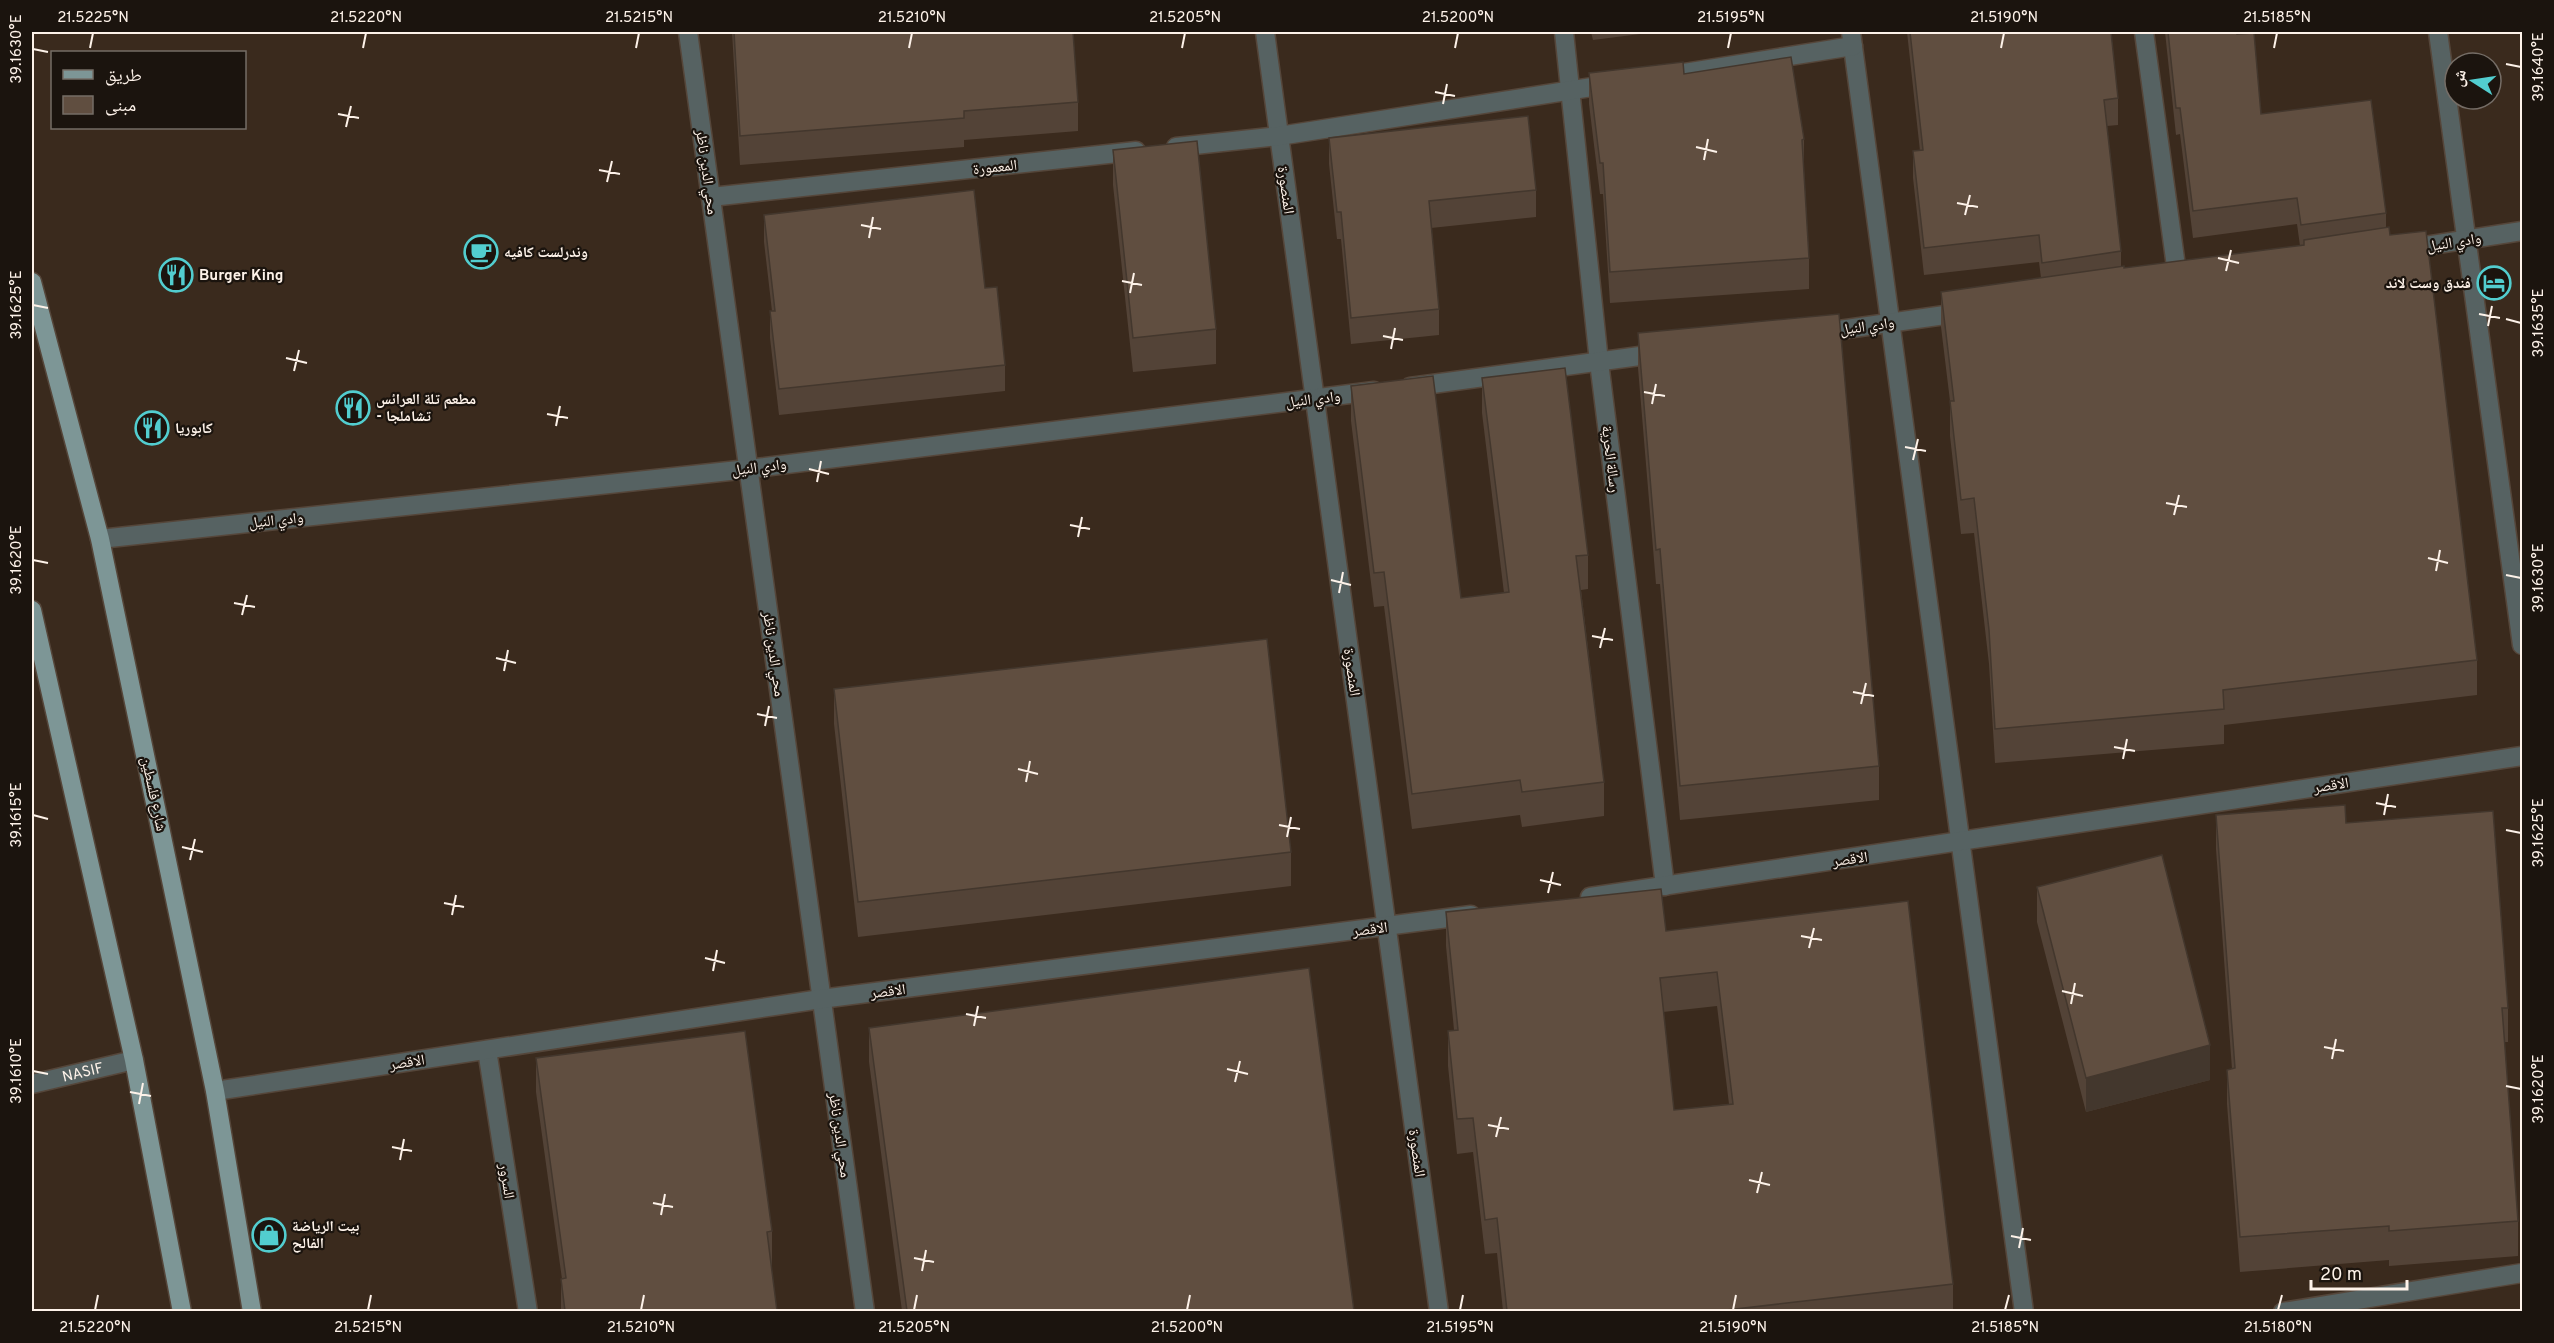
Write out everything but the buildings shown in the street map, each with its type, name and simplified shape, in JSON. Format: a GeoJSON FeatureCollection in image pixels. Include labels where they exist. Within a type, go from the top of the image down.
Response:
{"type":"FeatureCollection","features":[{"type":"Feature","properties":{"kind":"main road","name":"شارع فلسطين"},"geometry":{"type":"LineString","coordinates":[[32,282],[100,539],[215,1091],[252,1311]]}},
{"type":"Feature","properties":{"kind":"main road"},"geometry":{"type":"LineString","coordinates":[[32,610],[134,1060],[182,1311]]}},
{"type":"Feature","properties":{"kind":"street","name":"محي الدين ناظر"},"geometry":{"type":"LineString","coordinates":[[688,32],[864,1311]]}},
{"type":"Feature","properties":{"kind":"street","name":"المنصورة"},"geometry":{"type":"LineString","coordinates":[[1265,32],[1439,1311]]}},
{"type":"Feature","properties":{"kind":"street","name":"رسالة الحرية"},"geometry":{"type":"LineString","coordinates":[[1564,32],[1599,362],[1665,886]]}},
{"type":"Feature","properties":{"kind":"street"},"geometry":{"type":"LineString","coordinates":[[2144,32],[2184,281],[2155,285]]}},
{"type":"Feature","properties":{"kind":"street"},"geometry":{"type":"LineString","coordinates":[[2438,32],[2523,645]]}},
{"type":"Feature","properties":{"kind":"street","name":"المعمورة"},"geometry":{"type":"LineString","coordinates":[[711,197],[1279,136],[1635,80],[1852,39]]}},
{"type":"Feature","properties":{"kind":"street"},"geometry":{"type":"LineString","coordinates":[[1852,39],[2024,1311]]}},
{"type":"Feature","properties":{"kind":"street","name":"وادي النيل"},"geometry":{"type":"LineString","coordinates":[[2386,252],[2523,231]]}},
{"type":"Feature","properties":{"kind":"street","name":"وادي النيل"},"geometry":{"type":"LineString","coordinates":[[1797,336],[1983,310]]}},
{"type":"Feature","properties":{"kind":"street","name":"وادي النيل"},"geometry":{"type":"LineString","coordinates":[[100,539],[748,469],[1681,351]]}},
{"type":"Feature","properties":{"kind":"street","name":"الاقصر"},"geometry":{"type":"LineString","coordinates":[[1572,900],[2523,756]]}},
{"type":"Feature","properties":{"kind":"street","name":"الاقصر"},"geometry":{"type":"LineString","coordinates":[[215,1091],[821,999],[1491,912]]}},
{"type":"Feature","properties":{"kind":"street","name":"السرور"},"geometry":{"type":"LineString","coordinates":[[487,1050],[528,1311]]}},
{"type":"Feature","properties":{"kind":"street","name":"NASIF"},"geometry":{"type":"LineString","coordinates":[[32,1084],[134,1060]]}},
{"type":"Feature","properties":{"kind":"street"},"geometry":{"type":"LineString","coordinates":[[2283,1311],[2523,1273]]}},
{"type":"Feature","properties":{"kind":"place","name":"وندرلست كافيه"},"geometry":{"type":"Point","coordinates":[481,252]}},
{"type":"Feature","properties":{"kind":"place","name":"Burger King"},"geometry":{"type":"Point","coordinates":[176,275]}},
{"type":"Feature","properties":{"kind":"place","name":"فندق وست لاند"},"geometry":{"type":"Point","coordinates":[2494,283]}},
{"type":"Feature","properties":{"kind":"place","name":"مطعم تلة العرائس - تشاملجا"},"geometry":{"type":"Point","coordinates":[353,408]}},
{"type":"Feature","properties":{"kind":"place","name":"كابوريا"},"geometry":{"type":"Point","coordinates":[152,428]}},
{"type":"Feature","properties":{"kind":"place","name":"بيت الرياضة الفالح"},"geometry":{"type":"Point","coordinates":[269,1235]}}]}
